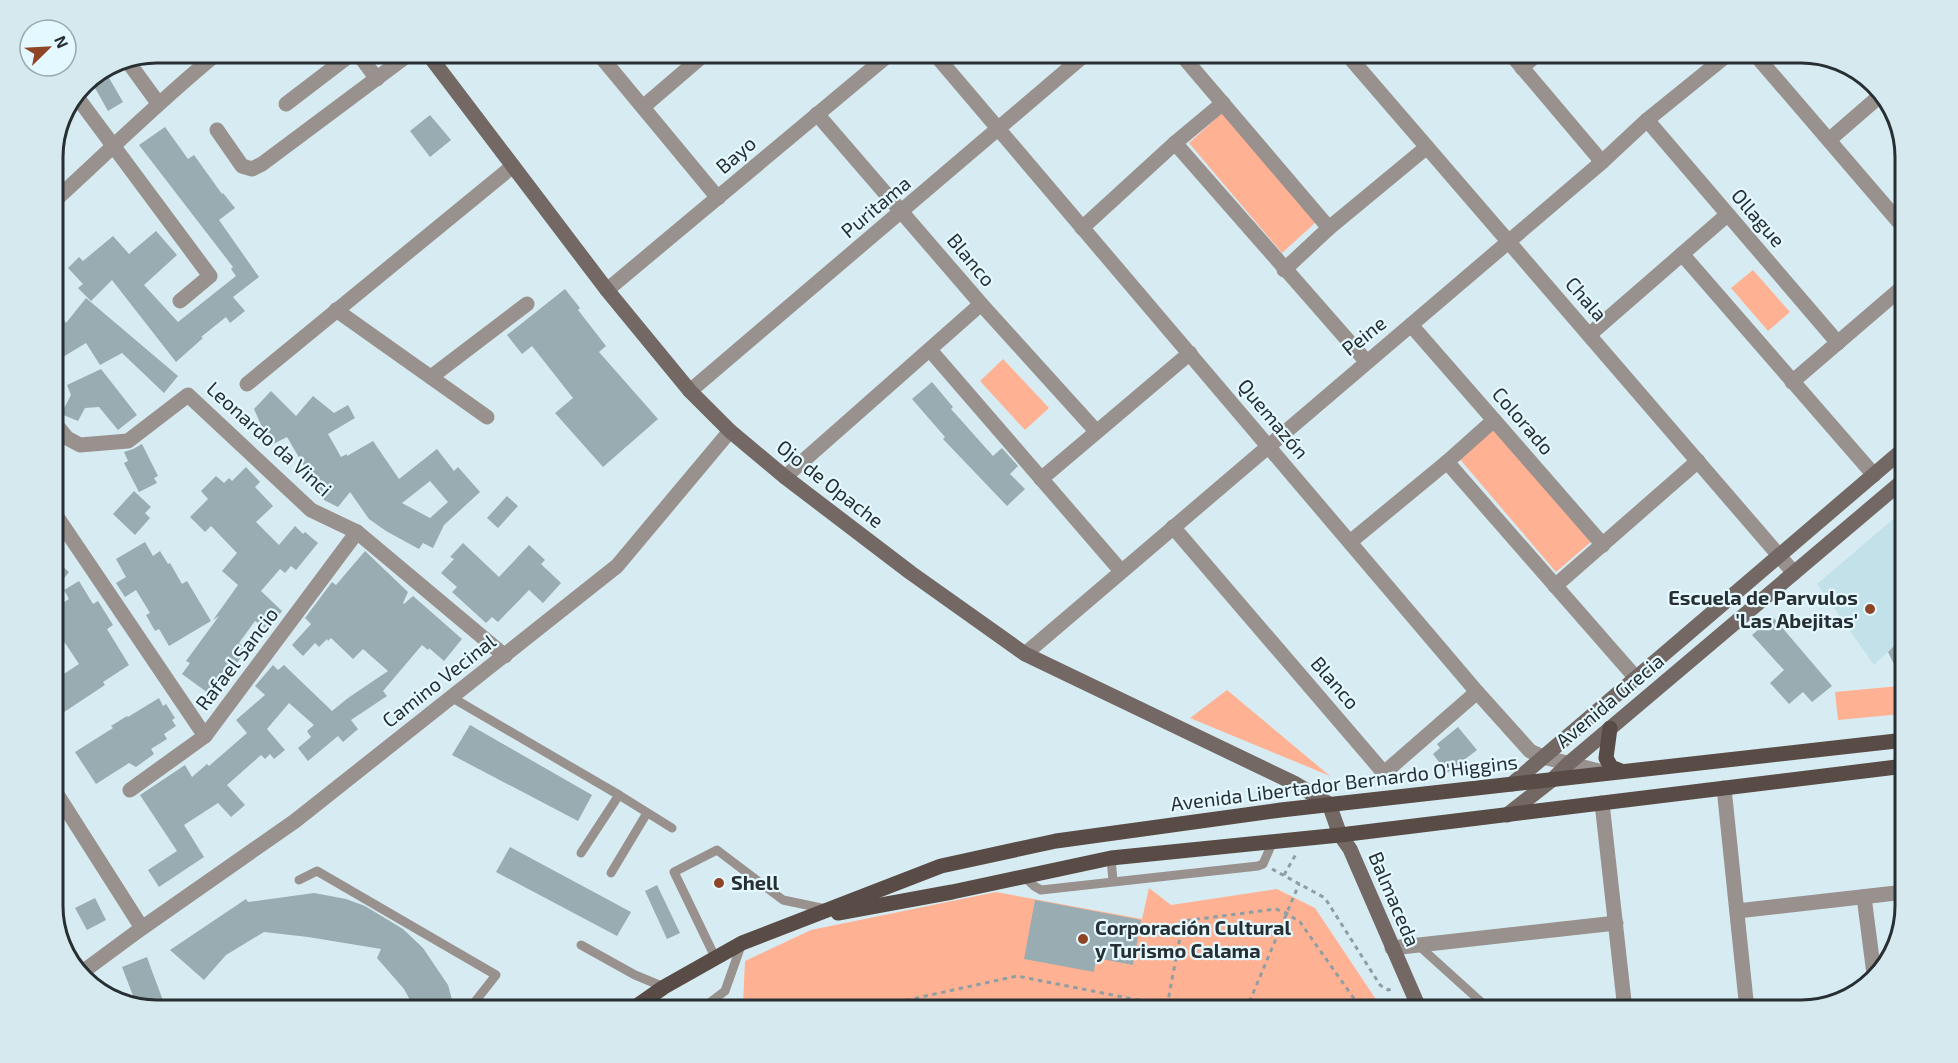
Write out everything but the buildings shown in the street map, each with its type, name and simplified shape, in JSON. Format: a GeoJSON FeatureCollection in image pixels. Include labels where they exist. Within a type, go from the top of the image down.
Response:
{"type":"FeatureCollection","features":[{"type":"Feature","properties":{"kind":"main road","name":"Ojo de Opache"},"geometry":{"type":"LineString","coordinates":[[439,63],[607,290],[690,392],[730,431],[785,477],[911,573],[1024,654],[1294,783],[1329,804]]}},
{"type":"Feature","properties":{"kind":"main road","name":"Avenida Grecia"},"geometry":{"type":"LineString","coordinates":[[1512,784],[1895,456]]}},
{"type":"Feature","properties":{"kind":"main road","name":"Avenida Grecia"},"geometry":{"type":"LineString","coordinates":[[1507,815],[1553,779],[1895,487]]}},
{"type":"Feature","properties":{"kind":"main road"},"geometry":{"type":"LineString","coordinates":[[1610,728],[1605,759],[1614,772]]}},
{"type":"Feature","properties":{"kind":"main road","name":"Avenida Libertador Bernardo O'Higgins"},"geometry":{"type":"LineString","coordinates":[[646,1000],[664,987],[742,943],[828,909],[941,866],[1056,841],[1329,804],[1895,741]]}},
{"type":"Feature","properties":{"kind":"main road","name":"Avenida Libertador Bernardo O'Higgins"},"geometry":{"type":"LineString","coordinates":[[799,921],[952,892],[1111,858],[1340,835],[1895,767]]}},
{"type":"Feature","properties":{"kind":"main road","name":"Balmaceda"},"geometry":{"type":"LineString","coordinates":[[1329,804],[1340,835],[1350,849],[1415,1000]]}},
{"type":"Feature","properties":{"kind":"street"},"geometry":{"type":"LineString","coordinates":[[63,193],[158,103],[206,63]]}},
{"type":"Feature","properties":{"kind":"street"},"geometry":{"type":"LineString","coordinates":[[286,104],[340,63]]}},
{"type":"Feature","properties":{"kind":"street"},"geometry":{"type":"LineString","coordinates":[[364,63],[377,79]]}},
{"type":"Feature","properties":{"kind":"street"},"geometry":{"type":"LineString","coordinates":[[217,130],[242,166],[252,169],[262,164],[398,63]]}},
{"type":"Feature","properties":{"kind":"street"},"geometry":{"type":"LineString","coordinates":[[606,63],[718,198]]}},
{"type":"Feature","properties":{"kind":"street"},"geometry":{"type":"LineString","coordinates":[[643,107],[695,63]]}},
{"type":"Feature","properties":{"kind":"street","name":"Bayo"},"geometry":{"type":"LineString","coordinates":[[607,290],[879,63]]}},
{"type":"Feature","properties":{"kind":"street","name":"Quemazón"},"geometry":{"type":"LineString","coordinates":[[942,63],[1530,751],[1568,764],[1614,772]]}},
{"type":"Feature","properties":{"kind":"street","name":"Puritama"},"geometry":{"type":"LineString","coordinates":[[690,392],[1075,63]]}},
{"type":"Feature","properties":{"kind":"street"},"geometry":{"type":"LineString","coordinates":[[1188,63],[1329,228]]}},
{"type":"Feature","properties":{"kind":"street","name":"Chala"},"geometry":{"type":"LineString","coordinates":[[1355,63],[1794,573]]}},
{"type":"Feature","properties":{"kind":"street"},"geometry":{"type":"LineString","coordinates":[[1518,63],[1602,162]]}},
{"type":"Feature","properties":{"kind":"street"},"geometry":{"type":"LineString","coordinates":[[1522,68],[1527,63]]}},
{"type":"Feature","properties":{"kind":"street","name":"Peine"},"geometry":{"type":"LineString","coordinates":[[1024,654],[1602,162],[1647,120],[1717,63]]}},
{"type":"Feature","properties":{"kind":"street"},"geometry":{"type":"LineString","coordinates":[[1762,63],[1895,217]]}},
{"type":"Feature","properties":{"kind":"street"},"geometry":{"type":"LineString","coordinates":[[132,67],[158,103]]}},
{"type":"Feature","properties":{"kind":"street"},"geometry":{"type":"LineString","coordinates":[[1829,140],[1875,100]]}},
{"type":"Feature","properties":{"kind":"street"},"geometry":{"type":"LineString","coordinates":[[81,102],[210,276],[180,301]]}},
{"type":"Feature","properties":{"kind":"street"},"geometry":{"type":"LineString","coordinates":[[1082,228],[1222,103]]}},
{"type":"Feature","properties":{"kind":"street","name":"Blanco"},"geometry":{"type":"LineString","coordinates":[[817,114],[981,304],[1096,432]]}},
{"type":"Feature","properties":{"kind":"street","name":"Ollague"},"geometry":{"type":"LineString","coordinates":[[1647,120],[1838,343]]}},
{"type":"Feature","properties":{"kind":"street"},"geometry":{"type":"LineString","coordinates":[[1175,143],[1366,361]]}},
{"type":"Feature","properties":{"kind":"street"},"geometry":{"type":"LineString","coordinates":[[1284,270],[1329,228],[1427,147]]}},
{"type":"Feature","properties":{"kind":"street"},"geometry":{"type":"LineString","coordinates":[[247,384],[513,166]]}},
{"type":"Feature","properties":{"kind":"street"},"geometry":{"type":"LineString","coordinates":[[1589,335],[1727,215]]}},
{"type":"Feature","properties":{"kind":"street"},"geometry":{"type":"LineString","coordinates":[[1682,254],[1874,475]]}},
{"type":"Feature","properties":{"kind":"street"},"geometry":{"type":"LineString","coordinates":[[1792,382],[1895,294]]}},
{"type":"Feature","properties":{"kind":"street"},"geometry":{"type":"LineString","coordinates":[[431,377],[527,304]]}},
{"type":"Feature","properties":{"kind":"street"},"geometry":{"type":"LineString","coordinates":[[785,477],[981,304]]}},
{"type":"Feature","properties":{"kind":"street"},"geometry":{"type":"LineString","coordinates":[[336,310],[488,417]]}},
{"type":"Feature","properties":{"kind":"street","name":"Colorado"},"geometry":{"type":"LineString","coordinates":[[1411,325],[1603,545]]}},
{"type":"Feature","properties":{"kind":"street"},"geometry":{"type":"LineString","coordinates":[[930,350],[1121,571]]}},
{"type":"Feature","properties":{"kind":"street"},"geometry":{"type":"LineString","coordinates":[[1041,479],[1190,353]]}},
{"type":"Feature","properties":{"kind":"street","name":"Leonardo da Vinci"},"geometry":{"type":"LineString","coordinates":[[63,433],[80,445],[128,441],[188,395],[311,510],[357,532],[505,656]]}},
{"type":"Feature","properties":{"kind":"street"},"geometry":{"type":"LineString","coordinates":[[1350,542],[1494,420]]}},
{"type":"Feature","properties":{"kind":"street","name":"Camino Vecinal"},"geometry":{"type":"LineString","coordinates":[[87,969],[295,821],[617,566],[730,431]]}},
{"type":"Feature","properties":{"kind":"street"},"geometry":{"type":"LineString","coordinates":[[1555,586],[1698,461]]}},
{"type":"Feature","properties":{"kind":"street"},"geometry":{"type":"LineString","coordinates":[[1447,462],[1636,678]]}},
{"type":"Feature","properties":{"kind":"street","name":"Blanco"},"geometry":{"type":"LineString","coordinates":[[1173,527],[1384,772],[1478,692]]}},
{"type":"Feature","properties":{"kind":"street","name":"Rafael Sancio"},"geometry":{"type":"LineString","coordinates":[[130,790],[205,736],[357,532]]}},
{"type":"Feature","properties":{"kind":"street"},"geometry":{"type":"LineString","coordinates":[[63,537],[205,736]]}},
{"type":"Feature","properties":{"kind":"street"},"geometry":{"type":"LineString","coordinates":[[1724,788],[1746,1000]]}},
{"type":"Feature","properties":{"kind":"street"},"geometry":{"type":"LineString","coordinates":[[1602,803],[1624,1000]]}},
{"type":"Feature","properties":{"kind":"street"},"geometry":{"type":"LineString","coordinates":[[63,804],[142,928]]}},
{"type":"Feature","properties":{"kind":"street"},"geometry":{"type":"LineString","coordinates":[[1737,911],[1895,893]]}},
{"type":"Feature","properties":{"kind":"street"},"geometry":{"type":"LineString","coordinates":[[1864,897],[1873,967]]}},
{"type":"Feature","properties":{"kind":"street"},"geometry":{"type":"LineString","coordinates":[[1392,948],[1616,923]]}},
{"type":"Feature","properties":{"kind":"lane"},"geometry":{"type":"LineString","coordinates":[[451,697],[672,828]]}},
{"type":"Feature","properties":{"kind":"lane"},"geometry":{"type":"LineString","coordinates":[[581,853],[619,795]]}},
{"type":"Feature","properties":{"kind":"lane"},"geometry":{"type":"LineString","coordinates":[[610,873],[647,813]]}},
{"type":"Feature","properties":{"kind":"lane"},"geometry":{"type":"LineString","coordinates":[[1023,876],[1041,890],[1258,866],[1263,864],[1273,841]]}},
{"type":"Feature","properties":{"kind":"lane"},"geometry":{"type":"LineString","coordinates":[[715,957],[674,872],[717,850],[783,900],[828,909]]}},
{"type":"Feature","properties":{"kind":"lane"},"geometry":{"type":"LineString","coordinates":[[1111,858],[1113,881]]}},
{"type":"Feature","properties":{"kind":"lane"},"geometry":{"type":"LineString","coordinates":[[299,880],[317,871],[496,975],[476,1000]]}},
{"type":"Feature","properties":{"kind":"lane"},"geometry":{"type":"LineString","coordinates":[[714,1000],[725,991],[742,943]]}},
{"type":"Feature","properties":{"kind":"lane"},"geometry":{"type":"LineString","coordinates":[[581,945],[634,975],[664,987]]}},
{"type":"Feature","properties":{"kind":"lane"},"geometry":{"type":"LineString","coordinates":[[1418,945],[1478,1000]]}},
{"type":"Feature","properties":{"kind":"path"},"geometry":{"type":"LineString","coordinates":[[1270,868],[1325,898],[1380,985],[1388,990],[1408,984]]}},
{"type":"Feature","properties":{"kind":"path"},"geometry":{"type":"LineString","coordinates":[[1251,1000],[1299,884]]}},
{"type":"Feature","properties":{"kind":"path"},"geometry":{"type":"LineString","coordinates":[[1168,1000],[1183,921],[1276,909],[1300,922],[1354,1000]]}},
{"type":"Feature","properties":{"kind":"path"},"geometry":{"type":"LineString","coordinates":[[911,1000],[1017,976],[1137,1000]]}},
{"type":"Feature","properties":{"kind":"shaded area"},"geometry":{"type":"Polygon","coordinates":[[[1223,112],[1316,222],[1282,253],[1189,143],[1223,112]]]}},
{"type":"Feature","properties":{"kind":"shaded area"},"geometry":{"type":"Polygon","coordinates":[[[1753,270],[1790,312],[1768,331],[1731,288],[1753,270]]]}},
{"type":"Feature","properties":{"kind":"shaded area"},"geometry":{"type":"Polygon","coordinates":[[[1003,359],[1049,408],[1025,430],[980,381],[1003,359]]]}},
{"type":"Feature","properties":{"kind":"shaded area"},"geometry":{"type":"Polygon","coordinates":[[[1495,426],[1592,541],[1556,572],[1458,457],[1495,426]]]}},
{"type":"Feature","properties":{"kind":"shaded area","name":"Escuela de Parvulos 'Las Abejitas'"},"geometry":{"type":"Polygon","coordinates":[[[1895,518],[1895,645],[1874,665],[1817,584],[1895,518]]]}},
{"type":"Feature","properties":{"kind":"shaded area"},"geometry":{"type":"Polygon","coordinates":[[[1895,686],[1895,715],[1838,720],[1835,692],[1895,686]]]}},
{"type":"Feature","properties":{"kind":"shaded area"},"geometry":{"type":"Polygon","coordinates":[[[1227,690],[1330,776],[1190,718],[1227,690]]]}},
{"type":"Feature","properties":{"kind":"shaded area"},"geometry":{"type":"Polygon","coordinates":[[[1149,888],[1171,905],[1277,889],[1315,908],[1376,1000],[743,1000],[745,961],[811,930],[996,892],[1142,919],[1149,888]]]}},
{"type":"Feature","properties":{"kind":"place","name":"Escuela de Parvulos 'Las Abejitas'"},"geometry":{"type":"Point","coordinates":[1870,609]}},
{"type":"Feature","properties":{"kind":"place","name":"Shell"},"geometry":{"type":"Point","coordinates":[719,883]}},
{"type":"Feature","properties":{"kind":"place","name":"Corporación Cultural y Turismo Calama"},"geometry":{"type":"Point","coordinates":[1083,939]}}]}
